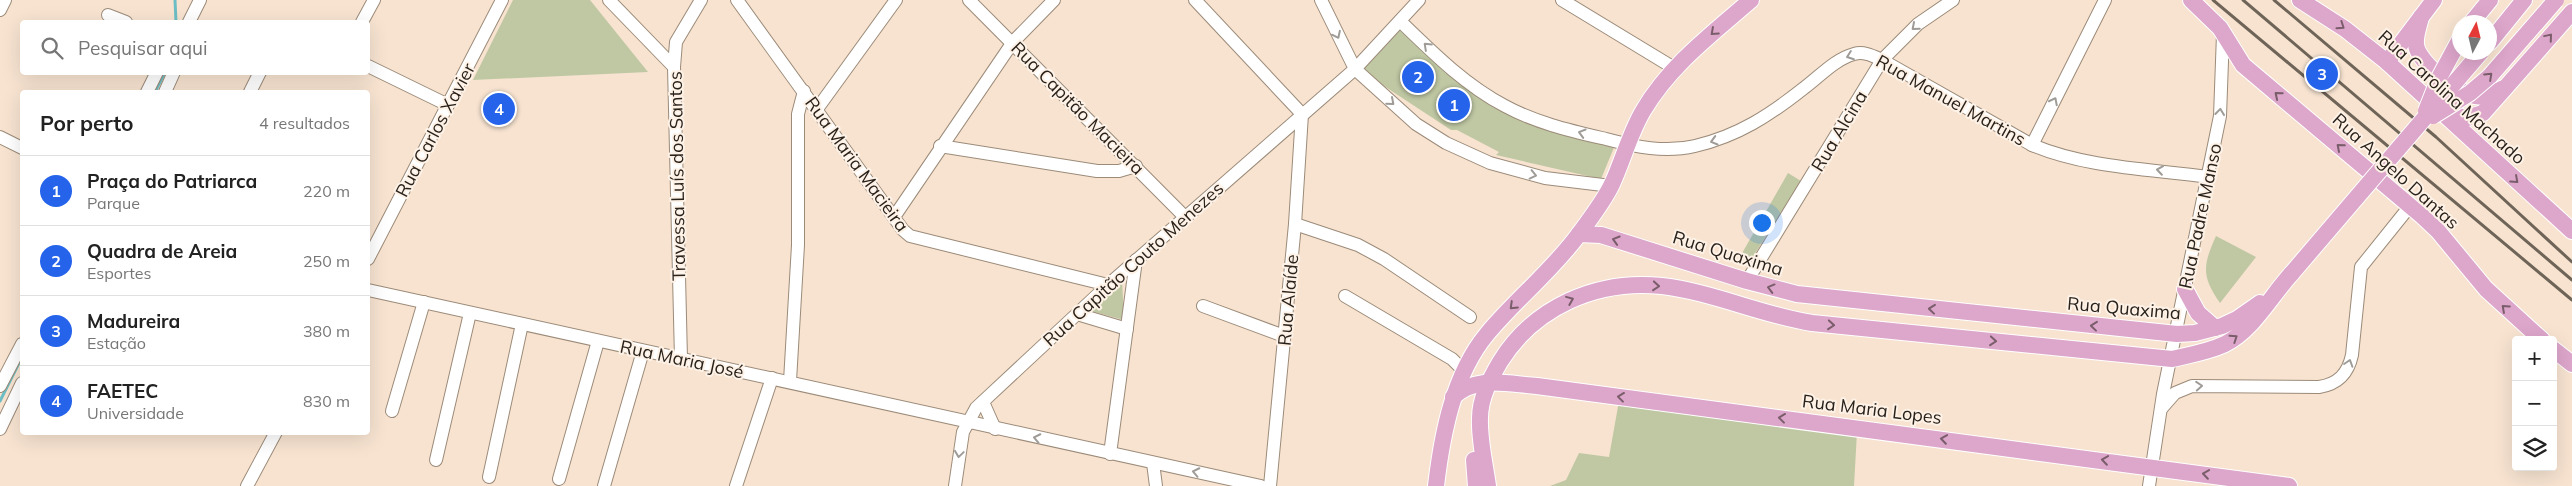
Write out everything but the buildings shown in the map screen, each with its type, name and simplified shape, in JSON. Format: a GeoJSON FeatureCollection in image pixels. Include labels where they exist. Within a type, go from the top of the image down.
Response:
{"type":"FeatureCollection","features":[{"type":"Feature","properties":{"kind":"main road"},"geometry":{"type":"LineString","coordinates":[[1436,486],[1453,397],[1463,370],[1490,330],[1548,272],[1579,234],[1611,186],[1643,111],[1674,68],[1751,0]]}},
{"type":"Feature","properties":{"kind":"main road","name":"Rua Angelo Dantas"},"geometry":{"type":"LineString","coordinates":[[2191,0],[2212,19],[2243,65],[2438,231],[2486,289],[2538,336]]}},
{"type":"Feature","properties":{"kind":"main road","name":"Rua Carolina Machado"},"geometry":{"type":"LineString","coordinates":[[2300,0],[2345,28],[2387,62],[2489,158],[2572,230]]}},
{"type":"Feature","properties":{"kind":"main road"},"geometry":{"type":"LineString","coordinates":[[2387,62],[2434,0]]}},
{"type":"Feature","properties":{"kind":"main road"},"geometry":{"type":"LineString","coordinates":[[2478,15],[2490,0]]}},
{"type":"Feature","properties":{"kind":"main road"},"geometry":{"type":"LineString","coordinates":[[2497,33],[2524,0]]}},
{"type":"Feature","properties":{"kind":"main road"},"geometry":{"type":"LineString","coordinates":[[2421,124],[2470,93],[2490,76],[2556,0]]}},
{"type":"Feature","properties":{"kind":"main road"},"geometry":{"type":"LineString","coordinates":[[2442,112],[2467,118],[2477,116],[2489,107],[2572,12]]}},
{"type":"Feature","properties":{"kind":"main road"},"geometry":{"type":"LineString","coordinates":[[2421,17],[2416,44],[2420,56],[2431,69],[2465,94],[2474,96],[2487,95],[2505,87]]}},
{"type":"Feature","properties":{"kind":"main road"},"geometry":{"type":"LineString","coordinates":[[2421,124],[2440,76],[2452,54]]}},
{"type":"Feature","properties":{"kind":"main road"},"geometry":{"type":"LineString","coordinates":[[1476,486],[1474,448],[1488,382],[1507,352],[1532,323],[1558,305],[1591,293],[1644,284],[1706,295],[1784,319],[1812,324],[2172,359],[2216,348],[2233,339],[2252,323],[2276,291],[2421,124],[2473,60]]}},
{"type":"Feature","properties":{"kind":"main road","name":"Rua Quaxima"},"geometry":{"type":"LineString","coordinates":[[1579,234],[1600,235],[1776,290],[1818,297],[2177,334],[2195,333],[2215,328],[2237,319],[2276,291]]}},
{"type":"Feature","properties":{"kind":"main road"},"geometry":{"type":"LineString","coordinates":[[2185,289],[2198,312],[2215,328]]}},
{"type":"Feature","properties":{"kind":"main road"},"geometry":{"type":"LineString","coordinates":[[2130,329],[2138,339],[2137,348],[2132,354]]}},
{"type":"Feature","properties":{"kind":"main road"},"geometry":{"type":"LineString","coordinates":[[2557,352],[2572,364]]}},
{"type":"Feature","properties":{"kind":"main road","name":"Rua Maria Lopes"},"geometry":{"type":"LineString","coordinates":[[1453,397],[1467,386],[1488,382],[1537,386],[2289,486]]}},
{"type":"Feature","properties":{"kind":"main road"},"geometry":{"type":"LineString","coordinates":[[1480,418],[1488,486]]}},
{"type":"Feature","properties":{"kind":"main road"},"geometry":{"type":"LineString","coordinates":[[1443,449],[1447,486]]}},
{"type":"Feature","properties":{"kind":"street"},"geometry":{"type":"LineString","coordinates":[[0,10],[5,0]]}},
{"type":"Feature","properties":{"kind":"street"},"geometry":{"type":"LineString","coordinates":[[190,20],[200,0]]}},
{"type":"Feature","properties":{"kind":"street"},"geometry":{"type":"LineString","coordinates":[[363,20],[374,0]]}},
{"type":"Feature","properties":{"kind":"street","name":"Rua Carlos Xavier"},"geometry":{"type":"LineString","coordinates":[[370,255],[502,0]]}},
{"type":"Feature","properties":{"kind":"street"},"geometry":{"type":"LineString","coordinates":[[609,0],[674,67]]}},
{"type":"Feature","properties":{"kind":"street","name":"Travessa Luís dos Santos"},"geometry":{"type":"LineString","coordinates":[[681,358],[674,67],[676,42],[701,0]]}},
{"type":"Feature","properties":{"kind":"street","name":"Rua Maria Macieira"},"geometry":{"type":"LineString","coordinates":[[737,0],[818,109],[903,230],[918,240],[1108,284]]}},
{"type":"Feature","properties":{"kind":"street"},"geometry":{"type":"LineString","coordinates":[[818,109],[896,0]]}},
{"type":"Feature","properties":{"kind":"street","name":"Rua Capitão Macieira"},"geometry":{"type":"LineString","coordinates":[[969,0],[1013,42],[1185,217]]}},
{"type":"Feature","properties":{"kind":"street"},"geometry":{"type":"LineString","coordinates":[[894,217],[940,146],[1013,42],[1054,0]]}},
{"type":"Feature","properties":{"kind":"street"},"geometry":{"type":"LineString","coordinates":[[1195,0],[1302,114]]}},
{"type":"Feature","properties":{"kind":"street"},"geometry":{"type":"LineString","coordinates":[[1321,0],[1355,69],[1416,124],[1477,159],[1545,178],[1611,186]]}},
{"type":"Feature","properties":{"kind":"street","name":"Rua Capitão Couto Menezes"},"geometry":{"type":"LineString","coordinates":[[955,486],[961,445],[967,423],[983,402],[1108,284],[1355,69],[1419,0]]}},
{"type":"Feature","properties":{"kind":"street"},"geometry":{"type":"LineString","coordinates":[[1562,0],[1674,68]]}},
{"type":"Feature","properties":{"kind":"street","name":"Rua Alcina"},"geometry":{"type":"LineString","coordinates":[[1747,281],[1882,60],[1918,24],[1953,0]]}},
{"type":"Feature","properties":{"kind":"street"},"geometry":{"type":"LineString","coordinates":[[2032,145],[2105,0]]}},
{"type":"Feature","properties":{"kind":"street"},"geometry":{"type":"LineString","coordinates":[[108,14],[122,20]]}},
{"type":"Feature","properties":{"kind":"street","name":"Rua Manuel Martins"},"geometry":{"type":"LineString","coordinates":[[1400,21],[1444,63],[1485,94],[1506,107],[1554,125],[1629,145],[1671,150],[1722,139],[1740,132],[1774,112],[1841,60],[1852,54],[1869,54],[2032,145],[2051,153],[2080,160],[2208,177]]}},
{"type":"Feature","properties":{"kind":"street","name":"Rua Padre Manso"},"geometry":{"type":"LineString","coordinates":[[2149,486],[2160,411],[2220,116],[2223,34]]}},
{"type":"Feature","properties":{"kind":"street"},"geometry":{"type":"LineString","coordinates":[[370,67],[448,105]]}},
{"type":"Feature","properties":{"kind":"street"},"geometry":{"type":"LineString","coordinates":[[148,90],[156,75]]}},
{"type":"Feature","properties":{"kind":"street"},"geometry":{"type":"LineString","coordinates":[[165,90],[172,75]]}},
{"type":"Feature","properties":{"kind":"street"},"geometry":{"type":"LineString","coordinates":[[251,90],[258,75]]}},
{"type":"Feature","properties":{"kind":"street"},"geometry":{"type":"LineString","coordinates":[[790,381],[798,245],[798,114],[804,91]]}},
{"type":"Feature","properties":{"kind":"street","name":"Rua Alaíde"},"geometry":{"type":"LineString","coordinates":[[1270,486],[1295,224],[1302,114]]}},
{"type":"Feature","properties":{"kind":"street"},"geometry":{"type":"LineString","coordinates":[[0,137],[20,147]]}},
{"type":"Feature","properties":{"kind":"street"},"geometry":{"type":"LineString","coordinates":[[940,146],[1097,171],[1119,171],[1136,166]]}},
{"type":"Feature","properties":{"kind":"street"},"geometry":{"type":"LineString","coordinates":[[2160,411],[2175,393],[2192,386],[2319,387],[2328,385],[2342,377],[2349,368],[2352,355],[2361,267],[2410,206]]}},
{"type":"Feature","properties":{"kind":"street"},"geometry":{"type":"LineString","coordinates":[[1295,224],[1358,245],[1384,259],[1470,317]]}},
{"type":"Feature","properties":{"kind":"street"},"geometry":{"type":"LineString","coordinates":[[1110,454],[1136,260]]}},
{"type":"Feature","properties":{"kind":"street","name":"Rua Maria José"},"geometry":{"type":"LineString","coordinates":[[370,290],[643,351],[790,381],[967,423],[1261,486]]}},
{"type":"Feature","properties":{"kind":"street"},"geometry":{"type":"LineString","coordinates":[[1345,296],[1452,360],[1463,370]]}},
{"type":"Feature","properties":{"kind":"street"},"geometry":{"type":"LineString","coordinates":[[392,411],[424,302]]}},
{"type":"Feature","properties":{"kind":"street"},"geometry":{"type":"LineString","coordinates":[[1202,306],[1284,336]]}},
{"type":"Feature","properties":{"kind":"street"},"geometry":{"type":"LineString","coordinates":[[436,460],[470,313]]}},
{"type":"Feature","properties":{"kind":"street"},"geometry":{"type":"LineString","coordinates":[[1078,314],[1127,329]]}},
{"type":"Feature","properties":{"kind":"street"},"geometry":{"type":"LineString","coordinates":[[489,478],[522,324]]}},
{"type":"Feature","properties":{"kind":"street"},"geometry":{"type":"LineString","coordinates":[[559,479],[598,341]]}},
{"type":"Feature","properties":{"kind":"street"},"geometry":{"type":"LineString","coordinates":[[0,386],[20,348]]}},
{"type":"Feature","properties":{"kind":"street"},"geometry":{"type":"LineString","coordinates":[[604,486],[643,351]]}},
{"type":"Feature","properties":{"kind":"street"},"geometry":{"type":"LineString","coordinates":[[736,486],[772,378]]}},
{"type":"Feature","properties":{"kind":"street"},"geometry":{"type":"LineString","coordinates":[[0,429],[20,387]]}},
{"type":"Feature","properties":{"kind":"street"},"geometry":{"type":"LineString","coordinates":[[983,402],[995,429]]}},
{"type":"Feature","properties":{"kind":"street"},"geometry":{"type":"LineString","coordinates":[[247,486],[274,435]]}},
{"type":"Feature","properties":{"kind":"street"},"geometry":{"type":"LineString","coordinates":[[1153,463],[1156,486]]}},
{"type":"Feature","properties":{"kind":"green space"},"geometry":{"type":"Polygon","coordinates":[[[513,0],[590,0],[648,72],[473,80],[513,0]]]}},
{"type":"Feature","properties":{"kind":"green space"},"geometry":{"type":"Polygon","coordinates":[[[1399,27],[1467,86],[1615,145],[1601,179],[1496,155],[1499,152],[1457,130],[1451,130],[1381,84],[1364,68],[1399,27]]]}},
{"type":"Feature","properties":{"kind":"green space"},"geometry":{"type":"Polygon","coordinates":[[[1788,173],[1801,181],[1749,263],[1737,262],[1788,173]]]}},
{"type":"Feature","properties":{"kind":"green space"},"geometry":{"type":"Polygon","coordinates":[[[2216,236],[2256,257],[2220,303],[2207,278],[2206,270],[2208,255],[2216,236]]]}},
{"type":"Feature","properties":{"kind":"green space"},"geometry":{"type":"Polygon","coordinates":[[[1122,280],[1124,320],[1087,310],[1122,280]]]}},
{"type":"Feature","properties":{"kind":"green space"},"geometry":{"type":"Polygon","coordinates":[[[1619,401],[1857,432],[1854,486],[1550,486],[1566,480],[1579,453],[1609,457],[1619,401]]]}},
{"type":"Feature","properties":{"kind":"waterway"},"geometry":{"type":"LineString","coordinates":[[175,0],[176,20]]}},
{"type":"Feature","properties":{"kind":"waterway"},"geometry":{"type":"LineString","coordinates":[[156,90],[164,75]]}},
{"type":"Feature","properties":{"kind":"waterway"},"geometry":{"type":"LineString","coordinates":[[0,401],[20,361]]}},
{"type":"Feature","properties":{"kind":"railway"},"geometry":{"type":"LineString","coordinates":[[2213,0],[2572,300]]}},
{"type":"Feature","properties":{"kind":"railway"},"geometry":{"type":"LineString","coordinates":[[2243,0],[2572,280]]}},
{"type":"Feature","properties":{"kind":"railway"},"geometry":{"type":"LineString","coordinates":[[2274,0],[2436,137],[2572,262]]}},
{"type":"Feature","properties":{"kind":"place","name":"Madureira"},"geometry":{"type":"Point","coordinates":[2322,74]}},
{"type":"Feature","properties":{"kind":"place","name":"Quadra de Areia"},"geometry":{"type":"Point","coordinates":[1418,77]}},
{"type":"Feature","properties":{"kind":"place","name":"Praça do Patriarca"},"geometry":{"type":"Point","coordinates":[1454,105]}},
{"type":"Feature","properties":{"kind":"place","name":"FAETEC"},"geometry":{"type":"Point","coordinates":[499,109]}}]}
